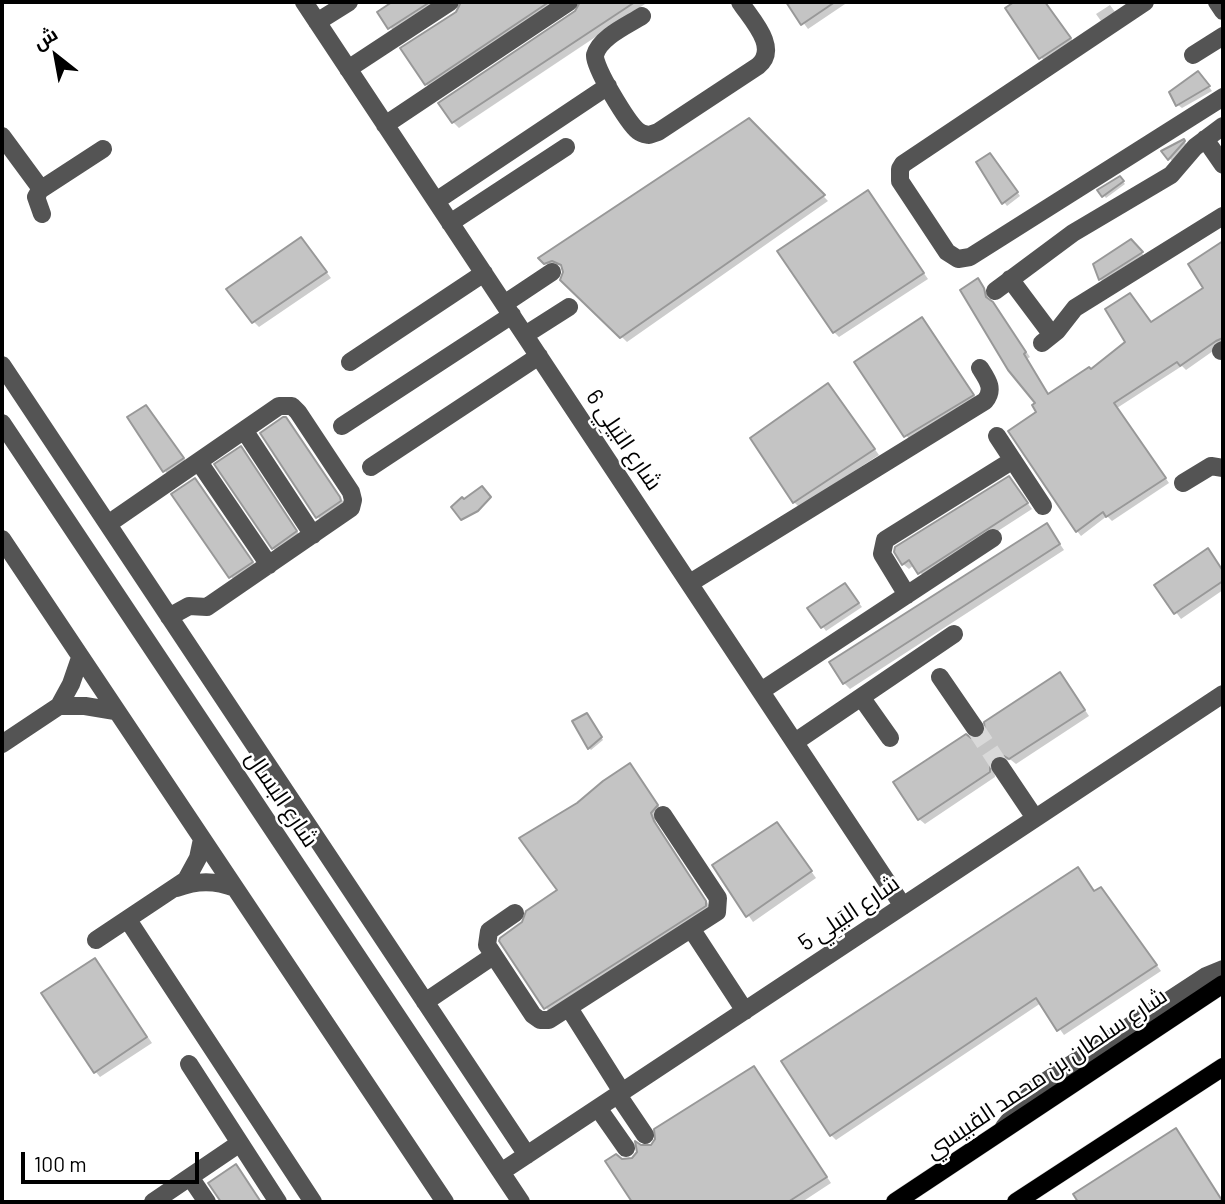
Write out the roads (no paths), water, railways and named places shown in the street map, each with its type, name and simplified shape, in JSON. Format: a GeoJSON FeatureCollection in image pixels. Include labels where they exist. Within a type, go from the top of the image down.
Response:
{"type":"FeatureCollection","features":[{"type":"Feature","properties":{"kind":"main road","name":"شارع سلطان بن محمد القبيسي"},"geometry":{"type":"LineString","coordinates":[[895,1202],[1223,984]]}},
{"type":"Feature","properties":{"kind":"main road"},"geometry":{"type":"LineString","coordinates":[[1016,1202],[1223,1067]]}},
{"type":"Feature","properties":{"kind":"street","name":"شارع البَيلِي 6"},"geometry":{"type":"LineString","coordinates":[[304,2],[903,906]]}},
{"type":"Feature","properties":{"kind":"street"},"geometry":{"type":"LineString","coordinates":[[317,22],[349,2]]}},
{"type":"Feature","properties":{"kind":"street"},"geometry":{"type":"LineString","coordinates":[[348,69],[450,2]]}},
{"type":"Feature","properties":{"kind":"street"},"geometry":{"type":"LineString","coordinates":[[385,124],[569,2]]}},
{"type":"Feature","properties":{"kind":"street"},"geometry":{"type":"LineString","coordinates":[[642,16],[607,39],[595,55],[596,67],[608,86],[639,131],[649,135],[658,132],[765,59],[766,44],[740,2]]}},
{"type":"Feature","properties":{"kind":"street"},"geometry":{"type":"LineString","coordinates":[[1145,2],[902,164],[900,181],[947,252],[958,258],[970,257],[1223,97]]}},
{"type":"Feature","properties":{"kind":"street"},"geometry":{"type":"LineString","coordinates":[[1217,2],[1223,11]]}},
{"type":"Feature","properties":{"kind":"street"},"geometry":{"type":"LineString","coordinates":[[1193,55],[1223,36]]}},
{"type":"Feature","properties":{"kind":"street"},"geometry":{"type":"LineString","coordinates":[[436,201],[608,86]]}},
{"type":"Feature","properties":{"kind":"street"},"geometry":{"type":"LineString","coordinates":[[995,290],[1073,233],[1171,176],[1191,151],[1223,126]]}},
{"type":"Feature","properties":{"kind":"street"},"geometry":{"type":"LineString","coordinates":[[2,136],[41,189]]}},
{"type":"Feature","properties":{"kind":"street"},"geometry":{"type":"LineString","coordinates":[[1205,139],[1223,165]]}},
{"type":"Feature","properties":{"kind":"street"},"geometry":{"type":"LineString","coordinates":[[450,223],[566,147]]}},
{"type":"Feature","properties":{"kind":"street"},"geometry":{"type":"LineString","coordinates":[[42,214],[36,197],[41,189],[103,149]]}},
{"type":"Feature","properties":{"kind":"street"},"geometry":{"type":"LineString","coordinates":[[1010,279],[1047,339],[1062,326],[1075,308],[1223,216]]}},
{"type":"Feature","properties":{"kind":"street"},"geometry":{"type":"LineString","coordinates":[[342,426],[508,309],[552,272]]}},
{"type":"Feature","properties":{"kind":"street"},"geometry":{"type":"LineString","coordinates":[[350,362],[484,273]]}},
{"type":"Feature","properties":{"kind":"street"},"geometry":{"type":"LineString","coordinates":[[525,335],[569,307]]}},
{"type":"Feature","properties":{"kind":"street"},"geometry":{"type":"LineString","coordinates":[[371,467],[539,356]]}},
{"type":"Feature","properties":{"kind":"street"},"geometry":{"type":"LineString","coordinates":[[2,365],[527,1155]]}},
{"type":"Feature","properties":{"kind":"street"},"geometry":{"type":"LineString","coordinates":[[690,583],[985,401],[990,394],[990,386],[979,368]]}},
{"type":"Feature","properties":{"kind":"street"},"geometry":{"type":"LineString","coordinates":[[108,524],[279,406],[292,406],[344,480],[353,496],[351,508],[206,607],[185,607],[169,617]]}},
{"type":"Feature","properties":{"kind":"street","name":"شارع البسال"},"geometry":{"type":"LineString","coordinates":[[2,423],[521,1202]]}},
{"type":"Feature","properties":{"kind":"street"},"geometry":{"type":"LineString","coordinates":[[244,430],[313,535]]}},
{"type":"Feature","properties":{"kind":"street"},"geometry":{"type":"LineString","coordinates":[[997,436],[1044,506]]}},
{"type":"Feature","properties":{"kind":"street"},"geometry":{"type":"LineString","coordinates":[[907,595],[882,554],[885,540],[1013,460]]}},
{"type":"Feature","properties":{"kind":"street"},"geometry":{"type":"LineString","coordinates":[[199,462],[268,565]]}},
{"type":"Feature","properties":{"kind":"street"},"geometry":{"type":"LineString","coordinates":[[1183,483],[1211,466],[1223,467]]}},
{"type":"Feature","properties":{"kind":"street"},"geometry":{"type":"LineString","coordinates":[[761,691],[993,538]]}},
{"type":"Feature","properties":{"kind":"street"},"geometry":{"type":"LineString","coordinates":[[2,539],[445,1202]]}},
{"type":"Feature","properties":{"kind":"street"},"geometry":{"type":"LineString","coordinates":[[794,742],[954,634]]}},
{"type":"Feature","properties":{"kind":"street"},"geometry":{"type":"LineString","coordinates":[[2,744],[59,706],[71,684],[80,658]]}},
{"type":"Feature","properties":{"kind":"street"},"geometry":{"type":"LineString","coordinates":[[940,677],[975,728]]}},
{"type":"Feature","properties":{"kind":"street","name":"شارع البَيلِي 5"},"geometry":{"type":"LineString","coordinates":[[501,1172],[1223,694]]}},
{"type":"Feature","properties":{"kind":"street"},"geometry":{"type":"LineString","coordinates":[[861,696],[890,738]]}},
{"type":"Feature","properties":{"kind":"street"},"geometry":{"type":"LineString","coordinates":[[59,706],[85,706],[115,711]]}},
{"type":"Feature","properties":{"kind":"street"},"geometry":{"type":"LineString","coordinates":[[1000,766],[1035,818]]}},
{"type":"Feature","properties":{"kind":"street"},"geometry":{"type":"LineString","coordinates":[[515,913],[489,931],[486,940],[536,1018],[549,1020],[717,912],[718,898],[663,815]]}},
{"type":"Feature","properties":{"kind":"street"},"geometry":{"type":"LineString","coordinates":[[96,940],[186,880],[194,866],[202,839]]}},
{"type":"Feature","properties":{"kind":"street"},"geometry":{"type":"LineString","coordinates":[[174,890],[208,881],[235,888]]}},
{"type":"Feature","properties":{"kind":"street"},"geometry":{"type":"LineString","coordinates":[[128,920],[313,1202]]}},
{"type":"Feature","properties":{"kind":"street"},"geometry":{"type":"LineString","coordinates":[[692,930],[745,1011]]}},
{"type":"Feature","properties":{"kind":"street"},"geometry":{"type":"LineString","coordinates":[[425,1002],[494,956]]}},
{"type":"Feature","properties":{"kind":"street"},"geometry":{"type":"LineString","coordinates":[[997,1135],[1035,1088],[1206,976],[1223,969]]}},
{"type":"Feature","properties":{"kind":"street"},"geometry":{"type":"LineString","coordinates":[[569,1008],[645,1135]]}},
{"type":"Feature","properties":{"kind":"street"},"geometry":{"type":"LineString","coordinates":[[189,1064],[278,1202]]}},
{"type":"Feature","properties":{"kind":"street"},"geometry":{"type":"LineString","coordinates":[[212,1099],[235,1084]]}},
{"type":"Feature","properties":{"kind":"street"},"geometry":{"type":"LineString","coordinates":[[598,1108],[626,1148]]}},
{"type":"Feature","properties":{"kind":"street"},"geometry":{"type":"LineString","coordinates":[[153,1202],[240,1143]]}},
{"type":"Feature","properties":{"kind":"street"},"geometry":{"type":"LineString","coordinates":[[190,1177],[207,1202]]}},
{"type":"Feature","properties":{"kind":"street"},"geometry":{"type":"LineString","coordinates":[[426,1202],[430,1179]]}},
{"type":"Feature","properties":{"kind":"tunnel"},"geometry":{"type":"LineString","coordinates":[[975,728],[1000,766]]}}]}
